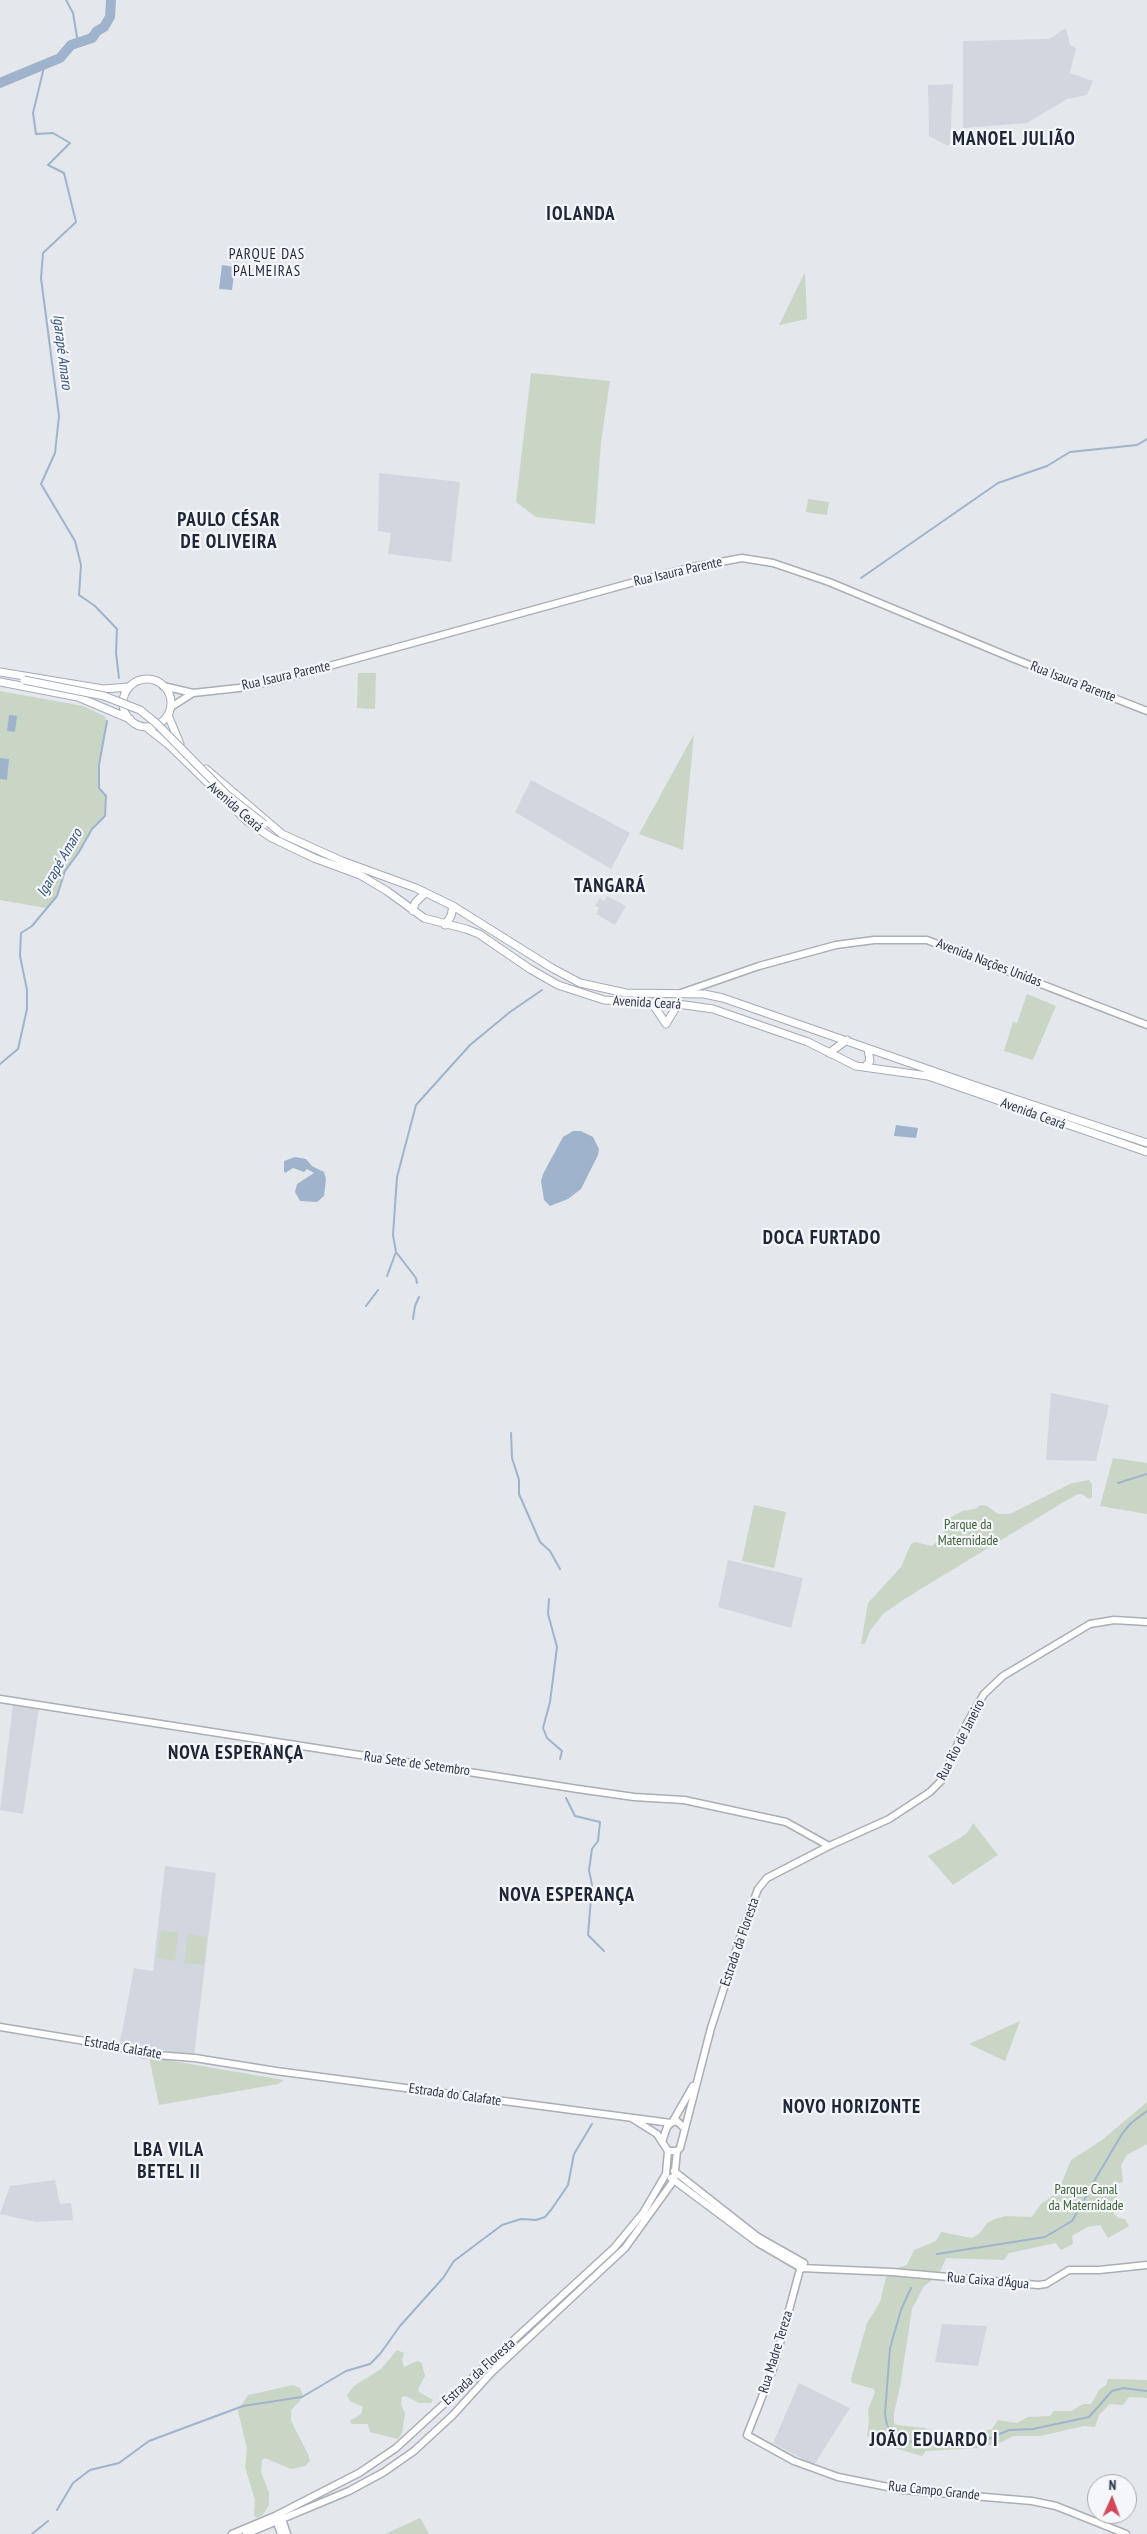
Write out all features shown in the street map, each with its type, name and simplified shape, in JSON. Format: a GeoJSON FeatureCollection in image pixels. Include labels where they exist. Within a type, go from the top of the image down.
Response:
{"type":"FeatureCollection","features":[{"type":"Feature","properties":{"kind":"main road"},"geometry":{"type":"LineString","coordinates":[[1,672],[24,680],[104,696],[140,710],[156,723],[227,794],[264,824],[279,832]]}},
{"type":"Feature","properties":{"kind":"main road"},"geometry":{"type":"LineString","coordinates":[[0,682],[78,697],[146,727],[158,724],[168,715],[171,707],[170,694],[154,680],[145,680],[129,687],[103,690],[1,672]]}},
{"type":"Feature","properties":{"kind":"main road"},"geometry":{"type":"LineString","coordinates":[[129,687],[123,704],[130,720]]}},
{"type":"Feature","properties":{"kind":"main road","name":"Avenida Ceará"},"geometry":{"type":"LineString","coordinates":[[168,715],[177,741],[211,774],[279,832],[342,861],[425,893],[453,906],[552,968],[580,983],[626,993],[681,993],[722,998],[1147,1142]]}},
{"type":"Feature","properties":{"kind":"main road","name":"Avenida Ceará"},"geometry":{"type":"LineString","coordinates":[[146,727],[169,745],[247,821],[266,835],[314,858],[360,875],[424,918],[479,934],[530,969],[558,985],[604,1000],[678,1004],[713,1009],[808,1042],[856,1066],[928,1076],[1147,1152]]}},
{"type":"Feature","properties":{"kind":"main road"},"geometry":{"type":"LineString","coordinates":[[413,911],[415,903],[425,893]]}},
{"type":"Feature","properties":{"kind":"main road"},"geometry":{"type":"LineString","coordinates":[[444,925],[451,916],[453,906]]}},
{"type":"Feature","properties":{"kind":"main road"},"geometry":{"type":"LineString","coordinates":[[667,1004],[671,998],[681,993]]}},
{"type":"Feature","properties":{"kind":"main road"},"geometry":{"type":"LineString","coordinates":[[652,1003],[666,1024],[678,1004]]}},
{"type":"Feature","properties":{"kind":"main road"},"geometry":{"type":"LineString","coordinates":[[829,1052],[847,1040]]}},
{"type":"Feature","properties":{"kind":"main road"},"geometry":{"type":"LineString","coordinates":[[864,1067],[870,1061],[868,1048]]}},
{"type":"Feature","properties":{"kind":"street","name":"Rua Isaura Parente"},"geometry":{"type":"LineString","coordinates":[[163,686],[193,693],[239,688],[282,679],[638,581],[694,567],[742,558],[773,562],[838,585],[1002,655],[1147,711]]}},
{"type":"Feature","properties":{"kind":"street","name":"Rua Isaura Parente"},"geometry":{"type":"LineString","coordinates":[[171,707],[193,693]]}},
{"type":"Feature","properties":{"kind":"street","name":"Avenida Nações Unidas"},"geometry":{"type":"LineString","coordinates":[[681,993],[734,974],[836,945],[874,940],[927,940],[1147,1025]]}},
{"type":"Feature","properties":{"kind":"street","name":"Rua Rio de Janeiro"},"geometry":{"type":"LineString","coordinates":[[829,1846],[889,1819],[930,1792],[942,1780],[967,1723],[984,1694],[1003,1676],[1090,1624],[1114,1620],[1147,1622]]}},
{"type":"Feature","properties":{"kind":"street","name":"Rua Sete de Setembro"},"geometry":{"type":"LineString","coordinates":[[0,1699],[578,1790],[634,1797],[684,1800],[786,1822],[829,1846]]}},
{"type":"Feature","properties":{"kind":"street","name":"Estrada da Floresta"},"geometry":{"type":"LineString","coordinates":[[232,2534],[349,2491],[405,2458],[499,2366],[625,2248],[674,2180],[677,2151],[698,2076],[736,1951],[758,1889],[773,1874],[829,1846]]}},
{"type":"Feature","properties":{"kind":"street","name":"Estrada Calafate"},"geometry":{"type":"LineString","coordinates":[[0,2027],[115,2046],[143,2054],[195,2058],[276,2071]]}},
{"type":"Feature","properties":{"kind":"street","name":"Estrada do Calafate"},"geometry":{"type":"LineString","coordinates":[[276,2071],[633,2119],[672,2122]]}},
{"type":"Feature","properties":{"kind":"street","name":"Estrada da Floresta"},"geometry":{"type":"LineString","coordinates":[[662,2142],[667,2127],[672,2122],[698,2076]]}},
{"type":"Feature","properties":{"kind":"street","name":"Estrada do Calafate"},"geometry":{"type":"LineString","coordinates":[[633,2119],[658,2134],[668,2151]]}},
{"type":"Feature","properties":{"kind":"street"},"geometry":{"type":"LineString","coordinates":[[672,2122],[681,2124],[684,2129]]}},
{"type":"Feature","properties":{"kind":"street"},"geometry":{"type":"LineString","coordinates":[[676,2172],[667,2172],[668,2151],[677,2151]]}},
{"type":"Feature","properties":{"kind":"street","name":"Estrada da Floresta"},"geometry":{"type":"LineString","coordinates":[[246,2534],[359,2473],[396,2448],[614,2248],[643,2213],[667,2172]]}},
{"type":"Feature","properties":{"kind":"street","name":"Rua Caixa d'Água"},"geometry":{"type":"LineString","coordinates":[[667,2172],[674,2180],[758,2243],[785,2260],[801,2265],[1038,2285],[1046,2284],[1069,2270],[1099,2270],[1147,2265]]}},
{"type":"Feature","properties":{"kind":"street","name":"Rua Caixa d'Água"},"geometry":{"type":"LineString","coordinates":[[676,2172],[758,2237],[801,2265]]}},
{"type":"Feature","properties":{"kind":"street"},"geometry":{"type":"LineString","coordinates":[[785,2260],[796,2272],[798,2280]]}},
{"type":"Feature","properties":{"kind":"street","name":"Rua Madre Tereza"},"geometry":{"type":"LineString","coordinates":[[747,2435],[773,2369],[801,2265]]}},
{"type":"Feature","properties":{"kind":"street"},"geometry":{"type":"LineString","coordinates":[[416,2430],[417,2437],[425,2440]]}},
{"type":"Feature","properties":{"kind":"street","name":"Rua Campo Grande"},"geometry":{"type":"LineString","coordinates":[[747,2435],[801,2464],[838,2477],[903,2490],[1032,2501],[1056,2506],[1126,2534]]}},
{"type":"Feature","properties":{"kind":"street"},"geometry":{"type":"LineString","coordinates":[[396,2448],[404,2450],[405,2458]]}},
{"type":"Feature","properties":{"kind":"street"},"geometry":{"type":"LineString","coordinates":[[278,2517],[281,2534]]}},
{"type":"Feature","properties":{"kind":"street"},"geometry":{"type":"LineString","coordinates":[[278,2517],[287,2534]]}},
{"type":"Feature","properties":{"kind":"shaded area"},"geometry":{"type":"Polygon","coordinates":[[[1066,28],[1070,45],[1076,48],[1070,73],[1093,81],[1087,95],[1067,99],[1027,123],[963,128],[963,41],[1049,39],[1066,28]]]}},
{"type":"Feature","properties":{"kind":"shaded area"},"geometry":{"type":"Polygon","coordinates":[[[953,84],[950,143],[948,146],[929,136],[928,85],[953,84]]]}},
{"type":"Feature","properties":{"kind":"shaded area"},"geometry":{"type":"Polygon","coordinates":[[[379,473],[460,482],[451,562],[388,554],[391,533],[378,531],[379,473]]]}},
{"type":"Feature","properties":{"kind":"shaded area"},"geometry":{"type":"Polygon","coordinates":[[[531,780],[630,833],[611,869],[515,812],[531,780]]]}},
{"type":"Feature","properties":{"kind":"shaded area"},"geometry":{"type":"Polygon","coordinates":[[[607,896],[626,906],[615,925],[596,914],[599,908],[595,906],[600,898],[604,901],[607,896]]]}},
{"type":"Feature","properties":{"kind":"shaded area"},"geometry":{"type":"Polygon","coordinates":[[[1051,1393],[1109,1405],[1096,1461],[1046,1460],[1051,1393]]]}},
{"type":"Feature","properties":{"kind":"shaded area"},"geometry":{"type":"Polygon","coordinates":[[[728,1560],[803,1578],[791,1628],[718,1607],[728,1560]]]}},
{"type":"Feature","properties":{"kind":"shaded area"},"geometry":{"type":"Polygon","coordinates":[[[13,1705],[39,1708],[23,1814],[0,1810],[13,1705]]]}},
{"type":"Feature","properties":{"kind":"shaded area"},"geometry":{"type":"Polygon","coordinates":[[[165,1866],[216,1873],[194,2056],[120,2042],[134,1968],[153,1971],[165,1866]]]}},
{"type":"Feature","properties":{"kind":"shaded area"},"geometry":{"type":"Polygon","coordinates":[[[55,2180],[60,2204],[71,2203],[73,2220],[36,2222],[0,2214],[10,2186],[55,2180]]]}},
{"type":"Feature","properties":{"kind":"shaded area"},"geometry":{"type":"Polygon","coordinates":[[[942,2324],[987,2326],[978,2366],[935,2362],[942,2324]]]}},
{"type":"Feature","properties":{"kind":"shaded area"},"geometry":{"type":"Polygon","coordinates":[[[799,2383],[850,2408],[814,2465],[773,2443],[799,2383]]]}},
{"type":"Feature","properties":{"kind":"green space"},"geometry":{"type":"Polygon","coordinates":[[[805,272],[807,319],[779,325],[805,272]]]}},
{"type":"Feature","properties":{"kind":"green space"},"geometry":{"type":"Polygon","coordinates":[[[531,373],[610,381],[601,442],[595,524],[536,517],[516,502],[531,373]]]}},
{"type":"Feature","properties":{"kind":"green space"},"geometry":{"type":"Polygon","coordinates":[[[808,499],[829,502],[827,515],[806,512],[808,499]]]}},
{"type":"Feature","properties":{"kind":"green space"},"geometry":{"type":"Polygon","coordinates":[[[358,673],[376,673],[375,709],[357,708],[358,673]]]}},
{"type":"Feature","properties":{"kind":"green space"},"geometry":{"type":"Polygon","coordinates":[[[0,691],[83,706],[104,716],[107,721],[99,765],[99,788],[106,796],[105,816],[92,829],[79,852],[65,871],[57,896],[46,908],[0,900],[0,691]]]}},
{"type":"Feature","properties":{"kind":"green space"},"geometry":{"type":"Polygon","coordinates":[[[694,734],[683,850],[639,834],[694,734]]]}},
{"type":"Feature","properties":{"kind":"green space"},"geometry":{"type":"Polygon","coordinates":[[[1027,994],[1056,1006],[1033,1060],[1004,1051],[1013,1022],[1017,1023],[1027,994]]]}},
{"type":"Feature","properties":{"kind":"green space"},"geometry":{"type":"Polygon","coordinates":[[[1113,1458],[1147,1463],[1147,1514],[1100,1506],[1113,1458]]]}},
{"type":"Feature","properties":{"kind":"green space","name":"Parque da Maternidade"},"geometry":{"type":"Polygon","coordinates":[[[1089,1480],[1092,1484],[1092,1497],[1089,1499],[1082,1494],[1078,1494],[906,1598],[883,1614],[870,1631],[865,1644],[861,1644],[868,1603],[901,1567],[911,1544],[915,1542],[932,1546],[943,1536],[946,1520],[962,1511],[975,1509],[980,1505],[987,1506],[998,1514],[1010,1514],[1072,1483],[1089,1480]]]}},
{"type":"Feature","properties":{"kind":"green space"},"geometry":{"type":"Polygon","coordinates":[[[754,1505],[786,1512],[774,1568],[742,1561],[754,1505]]]}},
{"type":"Feature","properties":{"kind":"green space"},"geometry":{"type":"Polygon","coordinates":[[[973,1823],[998,1855],[953,1885],[928,1856],[960,1838],[968,1832],[973,1823]]]}},
{"type":"Feature","properties":{"kind":"green space"},"geometry":{"type":"Polygon","coordinates":[[[161,1930],[178,1933],[175,1961],[157,1958],[161,1930]]]}},
{"type":"Feature","properties":{"kind":"green space"},"geometry":{"type":"Polygon","coordinates":[[[188,1934],[207,1937],[204,1965],[184,1963],[188,1934]]]}},
{"type":"Feature","properties":{"kind":"green space"},"geometry":{"type":"Polygon","coordinates":[[[1020,2021],[1005,2061],[969,2044],[1020,2021]]]}},
{"type":"Feature","properties":{"kind":"green space"},"geometry":{"type":"Polygon","coordinates":[[[149,2057],[284,2080],[278,2084],[159,2105],[149,2057]]]}},
{"type":"Feature","properties":{"kind":"green space","name":"Parque Canal da Maternidade"},"geometry":{"type":"Polygon","coordinates":[[[1147,2102],[1147,2144],[1127,2155],[1121,2165],[1123,2182],[1113,2185],[1121,2205],[1114,2209],[1114,2214],[1118,2218],[1125,2219],[1129,2226],[1108,2238],[1100,2225],[1087,2227],[1072,2236],[1073,2244],[1061,2250],[1056,2243],[1009,2253],[1004,2260],[946,2258],[938,2276],[924,2286],[912,2309],[894,2413],[894,2423],[925,2428],[945,2437],[959,2439],[992,2429],[998,2420],[1017,2423],[1028,2417],[1050,2416],[1054,2411],[1072,2411],[1083,2404],[1091,2404],[1099,2390],[1106,2385],[1108,2379],[1147,2380],[1147,2398],[1129,2397],[1123,2405],[1110,2404],[1099,2415],[1095,2427],[1084,2426],[1040,2436],[1013,2436],[1002,2442],[980,2448],[926,2451],[922,2456],[884,2445],[867,2436],[868,2410],[875,2392],[874,2389],[852,2383],[851,2379],[867,2323],[880,2302],[886,2277],[897,2268],[907,2265],[914,2250],[936,2241],[941,2232],[972,2238],[979,2234],[987,2223],[995,2219],[1005,2216],[1032,2217],[1041,2204],[1058,2192],[1071,2160],[1102,2140],[1147,2102]]]}},
{"type":"Feature","properties":{"kind":"green space"},"geometry":{"type":"Polygon","coordinates":[[[397,2350],[404,2353],[402,2360],[404,2367],[419,2361],[422,2364],[425,2376],[418,2389],[419,2392],[433,2400],[431,2403],[419,2403],[406,2396],[402,2397],[401,2404],[405,2414],[402,2433],[398,2439],[370,2432],[368,2424],[352,2424],[350,2421],[361,2414],[363,2407],[350,2401],[347,2395],[354,2386],[381,2369],[397,2350]]]}},
{"type":"Feature","properties":{"kind":"green space"},"geometry":{"type":"Polygon","coordinates":[[[293,2385],[300,2388],[303,2395],[291,2410],[291,2421],[310,2461],[305,2466],[291,2469],[265,2458],[262,2460],[261,2472],[269,2493],[269,2505],[263,2515],[257,2518],[254,2516],[255,2500],[245,2467],[247,2449],[238,2411],[248,2395],[293,2385]]]}},
{"type":"Feature","properties":{"kind":"green space"},"geometry":{"type":"Polygon","coordinates":[[[420,2518],[429,2534],[385,2534],[420,2518]]]}},
{"type":"Feature","properties":{"kind":"water"},"geometry":{"type":"Polygon","coordinates":[[[222,265],[235,267],[232,290],[219,289],[222,265]]]}},
{"type":"Feature","properties":{"kind":"water"},"geometry":{"type":"Polygon","coordinates":[[[9,715],[17,716],[15,732],[7,731],[9,715]]]}},
{"type":"Feature","properties":{"kind":"water"},"geometry":{"type":"Polygon","coordinates":[[[0,758],[9,759],[7,780],[0,779],[0,758]]]}},
{"type":"Feature","properties":{"kind":"water"},"geometry":{"type":"Polygon","coordinates":[[[896,1125],[918,1128],[916,1138],[894,1136],[896,1125]]]}},
{"type":"Feature","properties":{"kind":"water"},"geometry":{"type":"Polygon","coordinates":[[[573,1131],[581,1131],[593,1137],[599,1149],[598,1155],[581,1189],[568,1199],[550,1206],[544,1200],[541,1181],[543,1174],[563,1137],[573,1131]]]}},
{"type":"Feature","properties":{"kind":"water"},"geometry":{"type":"Polygon","coordinates":[[[295,1157],[306,1159],[312,1166],[324,1172],[326,1179],[324,1196],[317,1202],[300,1201],[295,1192],[297,1184],[314,1173],[307,1169],[304,1172],[293,1168],[285,1173],[284,1171],[284,1161],[295,1157]]]}},
{"type":"Feature","properties":{"kind":"waterway"},"geometry":{"type":"LineString","coordinates":[[66,0],[73,13],[78,43]]}},
{"type":"Feature","properties":{"kind":"waterway"},"geometry":{"type":"LineString","coordinates":[[0,83],[60,58],[71,45],[92,38],[97,31],[104,27],[110,17],[111,0]]}},
{"type":"Feature","properties":{"kind":"waterway","name":"Igarapé Amaro"},"geometry":{"type":"LineString","coordinates":[[45,63],[33,113],[36,134],[53,133],[70,143],[48,165],[64,173],[76,222],[43,253],[41,278],[59,416],[55,453],[41,484],[75,541],[81,565],[79,595],[95,606],[117,629],[116,653],[119,678]]}},
{"type":"Feature","properties":{"kind":"waterway"},"geometry":{"type":"LineString","coordinates":[[861,578],[998,483],[1047,466],[1070,452],[1137,445],[1147,439]]}},
{"type":"Feature","properties":{"kind":"waterway","name":"Igarapé Amaro"},"geometry":{"type":"LineString","coordinates":[[0,1064],[18,1049],[27,1009],[27,990],[20,956],[21,933],[32,926],[57,896],[65,871],[79,852],[92,829],[105,816],[106,796],[99,788],[99,765],[107,721]]}},
{"type":"Feature","properties":{"kind":"waterway"},"geometry":{"type":"LineString","coordinates":[[417,1283],[416,1278],[396,1252],[393,1235],[397,1177],[416,1105],[470,1045],[510,1012],[542,990]]}},
{"type":"Feature","properties":{"kind":"waterway"},"geometry":{"type":"LineString","coordinates":[[387,1276],[396,1252]]}},
{"type":"Feature","properties":{"kind":"waterway"},"geometry":{"type":"LineString","coordinates":[[366,1306],[378,1290]]}},
{"type":"Feature","properties":{"kind":"waterway"},"geometry":{"type":"LineString","coordinates":[[413,1319],[419,1297]]}},
{"type":"Feature","properties":{"kind":"waterway"},"geometry":{"type":"LineString","coordinates":[[511,1433],[512,1458],[519,1480],[519,1494],[540,1542],[550,1551],[560,1569]]}},
{"type":"Feature","properties":{"kind":"waterway"},"geometry":{"type":"LineString","coordinates":[[1118,1483],[1147,1474]]}},
{"type":"Feature","properties":{"kind":"waterway"},"geometry":{"type":"LineString","coordinates":[[549,1599],[548,1614],[557,1647],[550,1702],[543,1728],[547,1738],[562,1751],[560,1759]]}},
{"type":"Feature","properties":{"kind":"waterway"},"geometry":{"type":"LineString","coordinates":[[566,1798],[575,1816],[600,1822],[598,1841],[592,1849],[589,1870],[592,1885],[588,1935],[604,1951]]}},
{"type":"Feature","properties":{"kind":"waterway"},"geometry":{"type":"LineString","coordinates":[[1093,2183],[1122,2134],[1131,2123],[1147,2111]]}},
{"type":"Feature","properties":{"kind":"waterway"},"geometry":{"type":"LineString","coordinates":[[57,2510],[73,2483],[90,2470],[119,2463],[149,2441],[243,2406],[302,2397],[346,2371],[370,2364],[380,2354],[400,2326],[443,2278],[454,2261],[502,2225],[521,2219],[536,2220],[545,2217],[568,2185],[574,2154],[592,2124]]}},
{"type":"Feature","properties":{"kind":"waterway"},"geometry":{"type":"LineString","coordinates":[[937,2254],[1045,2237],[1072,2221],[1090,2190]]}},
{"type":"Feature","properties":{"kind":"waterway"},"geometry":{"type":"LineString","coordinates":[[911,2288],[901,2310],[890,2348],[885,2414],[887,2425],[893,2433],[904,2441],[958,2446],[984,2441],[1009,2430],[1033,2429],[1089,2417],[1112,2391],[1123,2388],[1147,2391]]}},
{"type":"Feature","properties":{"kind":"waterway"},"geometry":{"type":"LineString","coordinates":[[32,2534],[48,2521]]}},
{"type":"Feature","properties":{"kind":"district","name":"MANOEL JULIÃO"},"geometry":{"type":"Point","coordinates":[1014,140]}},
{"type":"Feature","properties":{"kind":"district","name":"IOLANDA"},"geometry":{"type":"Point","coordinates":[581,215]}},
{"type":"Feature","properties":{"kind":"district","name":"PARQUE DAS PALMEIRAS"},"geometry":{"type":"Point","coordinates":[267,264]}},
{"type":"Feature","properties":{"kind":"district","name":"PAULO CÉSAR DE OLIVEIRA"},"geometry":{"type":"Point","coordinates":[229,532]}},
{"type":"Feature","properties":{"kind":"district","name":"TANGARÁ"},"geometry":{"type":"Point","coordinates":[610,887]}},
{"type":"Feature","properties":{"kind":"district","name":"DOCA FURTADO"},"geometry":{"type":"Point","coordinates":[822,1239]}},
{"type":"Feature","properties":{"kind":"district","name":"NOVA ESPERANÇA"},"geometry":{"type":"Point","coordinates":[236,1754]}},
{"type":"Feature","properties":{"kind":"district","name":"NOVA ESPERANÇA"},"geometry":{"type":"Point","coordinates":[567,1896]}},
{"type":"Feature","properties":{"kind":"district","name":"NOVO HORIZONTE"},"geometry":{"type":"Point","coordinates":[852,2108]}},
{"type":"Feature","properties":{"kind":"district","name":"LBA VILA BETEL II"},"geometry":{"type":"Point","coordinates":[169,2162]}},
{"type":"Feature","properties":{"kind":"district","name":"JOÃO EDUARDO I"},"geometry":{"type":"Point","coordinates":[934,2441]}}]}
